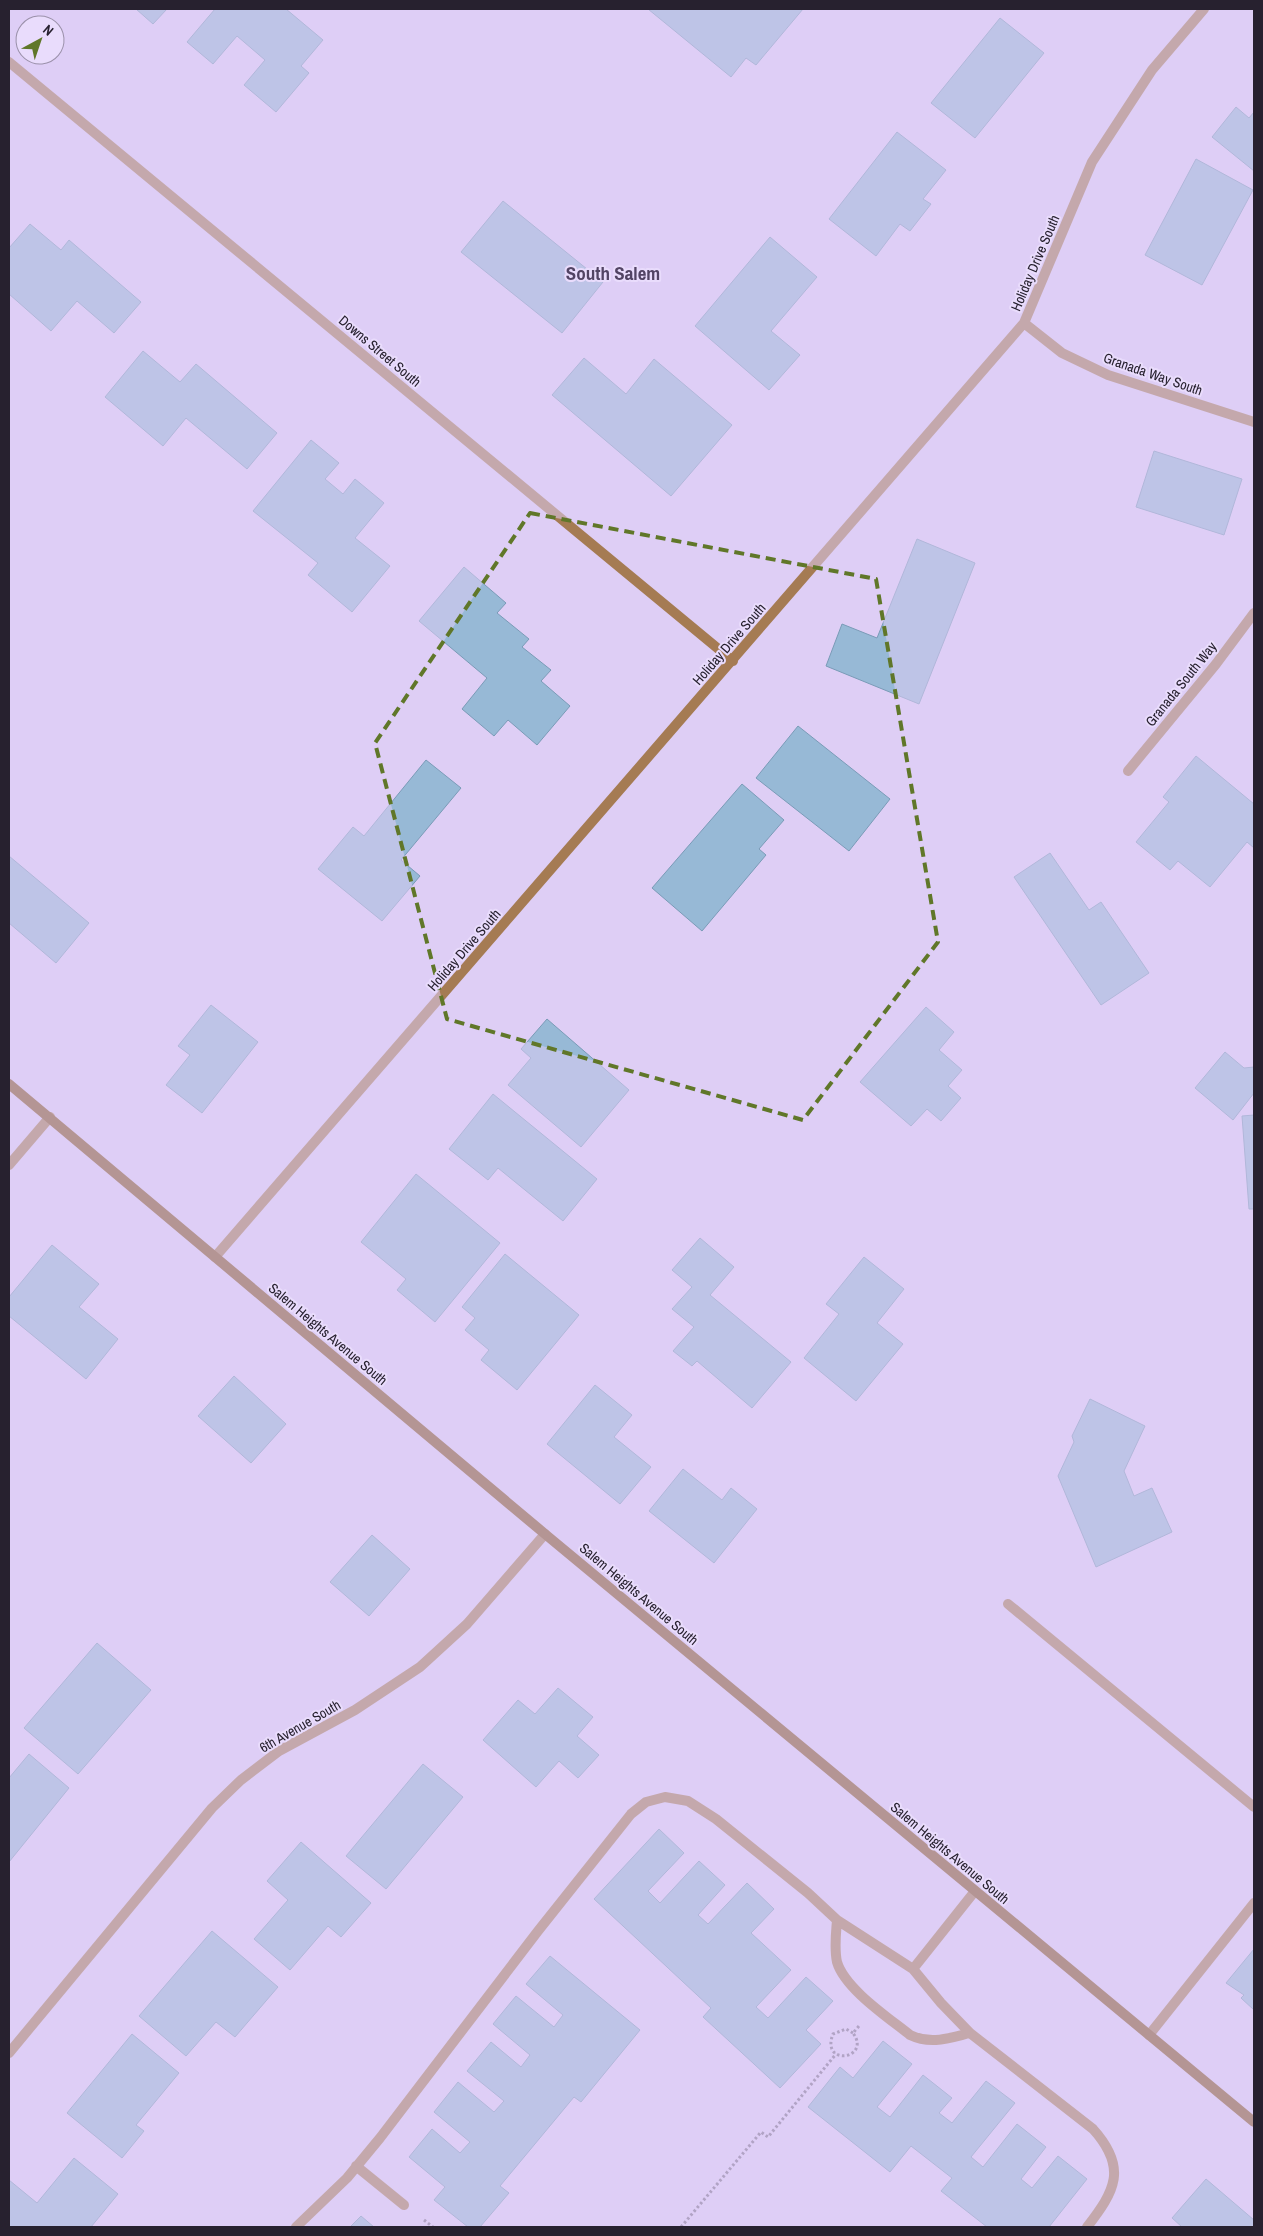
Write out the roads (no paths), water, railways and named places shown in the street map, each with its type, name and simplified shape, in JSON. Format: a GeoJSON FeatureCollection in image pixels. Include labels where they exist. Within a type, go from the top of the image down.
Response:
{"type":"FeatureCollection","features":[{"type":"Feature","properties":{"kind":"street","name":"Holiday Drive South"},"geometry":{"type":"LineString","coordinates":[[215,1257],[1024,323],[1092,162],[1152,70],[1204,9]]}},
{"type":"Feature","properties":{"kind":"street","name":"Downs Street South"},"geometry":{"type":"LineString","coordinates":[[9,62],[733,661]]}},
{"type":"Feature","properties":{"kind":"street","name":"Granada Way South"},"geometry":{"type":"LineString","coordinates":[[1024,323],[1062,353],[1108,375],[1254,422]]}},
{"type":"Feature","properties":{"kind":"street","name":"Granada South Way"},"geometry":{"type":"LineString","coordinates":[[1128,771],[1216,664],[1254,613]]}},
{"type":"Feature","properties":{"kind":"street","name":"Salem Heights Avenue South"},"geometry":{"type":"LineString","coordinates":[[9,1084],[545,1534],[1254,2122]]}},
{"type":"Feature","properties":{"kind":"street"},"geometry":{"type":"LineString","coordinates":[[9,1165],[50,1117]]}},
{"type":"Feature","properties":{"kind":"street","name":"6th Avenue South"},"geometry":{"type":"LineString","coordinates":[[9,2053],[212,1808],[241,1780],[279,1751],[362,1706],[420,1667],[467,1624],[545,1534]]}},
{"type":"Feature","properties":{"kind":"street"},"geometry":{"type":"LineString","coordinates":[[1008,1604],[1254,1807]]}},
{"type":"Feature","properties":{"kind":"street"},"geometry":{"type":"LineString","coordinates":[[296,2227],[356,2166],[631,1814],[646,1802],[664,1797],[688,1801],[716,1818],[808,1893],[837,1920],[913,1969],[941,2003],[970,2033],[1093,2129],[1106,2143],[1113,2160],[1114,2173],[1112,2190],[1106,2203],[1087,2227]]}},
{"type":"Feature","properties":{"kind":"street"},"geometry":{"type":"LineString","coordinates":[[913,1969],[975,1891]]}},
{"type":"Feature","properties":{"kind":"street"},"geometry":{"type":"LineString","coordinates":[[1149,2035],[1254,1903]]}},
{"type":"Feature","properties":{"kind":"street"},"geometry":{"type":"LineString","coordinates":[[837,1920],[834,1947],[838,1964],[851,1986],[910,2035],[922,2040],[936,2041],[970,2033]]}},
{"type":"Feature","properties":{"kind":"street"},"geometry":{"type":"LineString","coordinates":[[356,2166],[404,2205]]}},
{"type":"Feature","properties":{"kind":"district","name":"South Salem"},"geometry":{"type":"Point","coordinates":[613,273]}}]}
